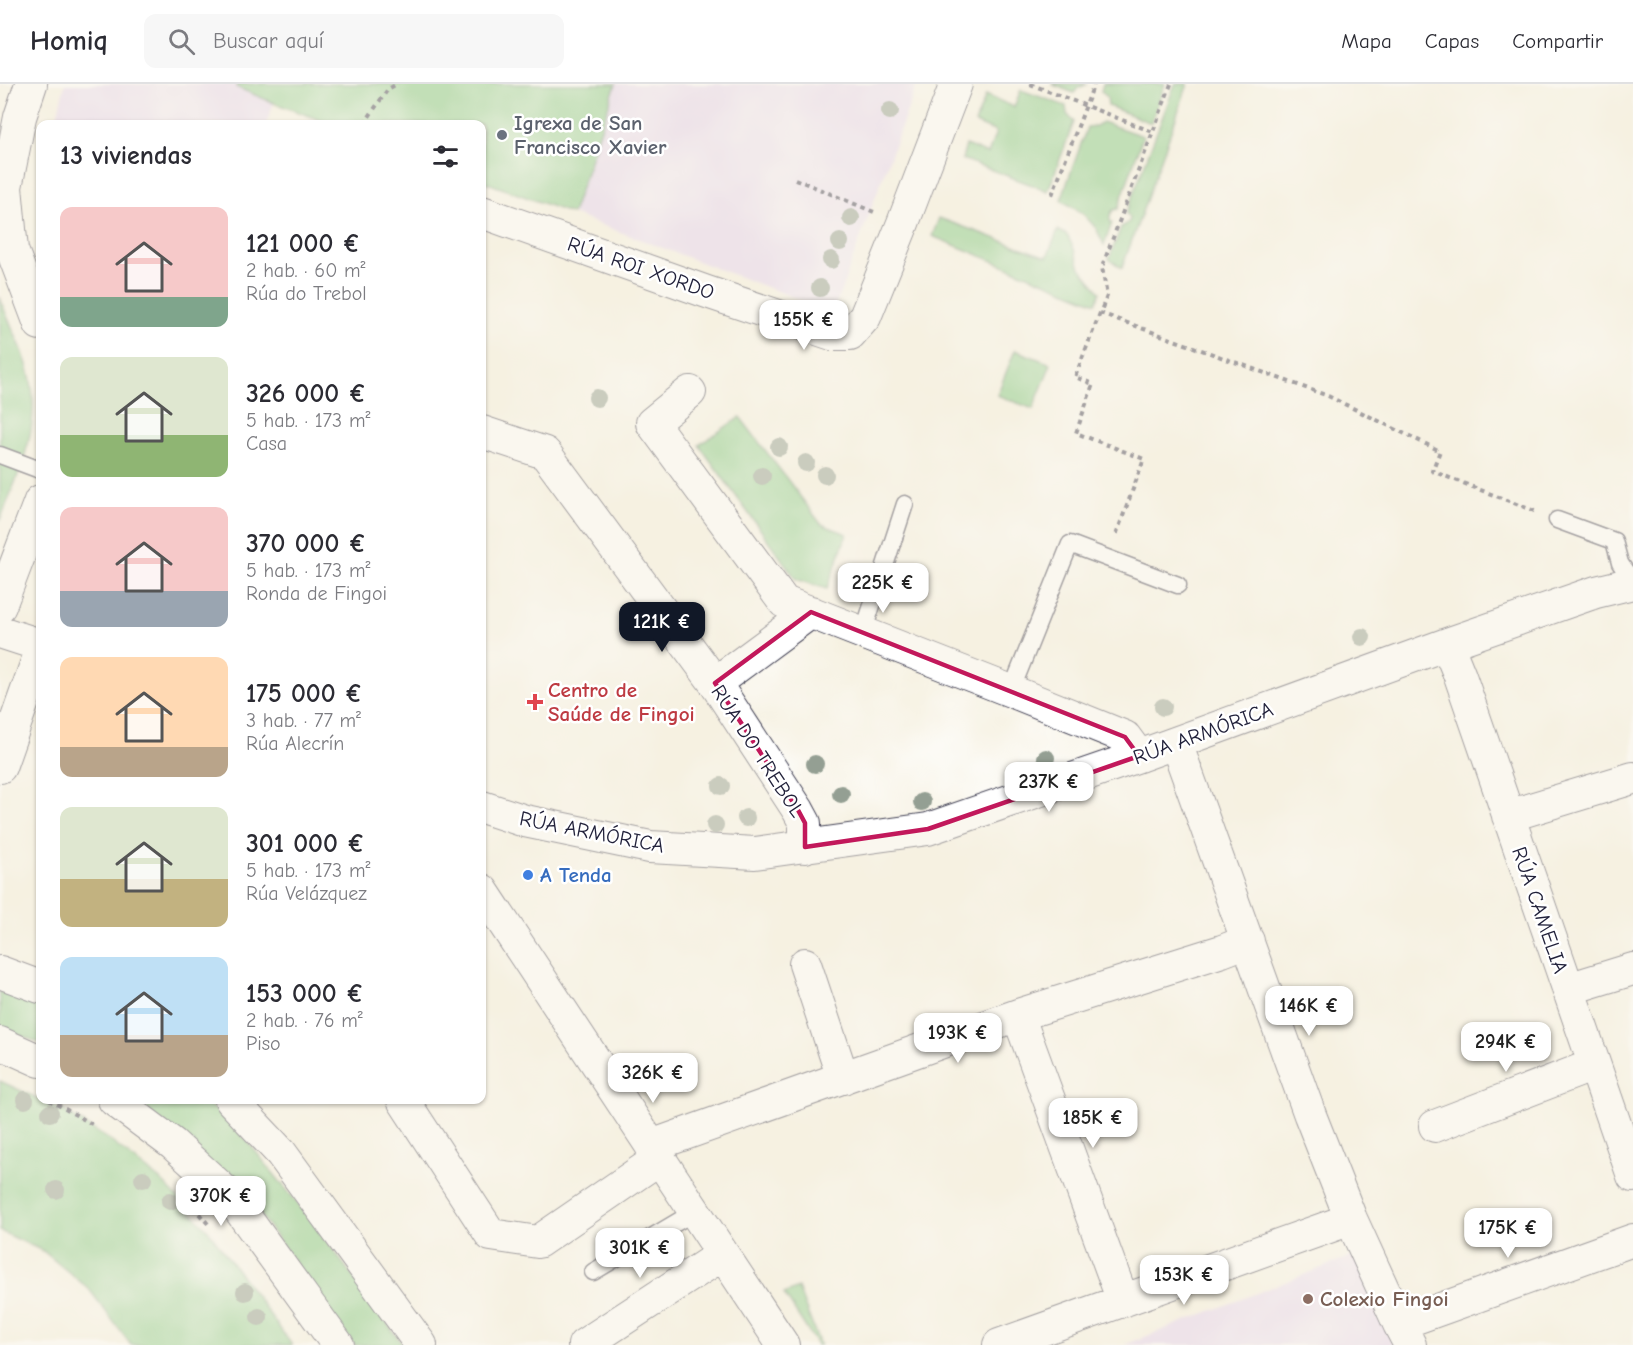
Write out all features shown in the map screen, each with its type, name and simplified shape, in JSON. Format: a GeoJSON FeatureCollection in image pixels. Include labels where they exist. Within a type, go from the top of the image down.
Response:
{"type":"FeatureCollection","features":[{"type":"Feature","properties":{"kind":"street"},"geometry":{"type":"LineString","coordinates":[[31,84],[12,117],[6,187],[12,250],[36,313]]}},
{"type":"Feature","properties":{"kind":"street","name":"RÚA ROI XORDO"},"geometry":{"type":"LineString","coordinates":[[486,213],[822,331],[832,334],[850,334],[865,317],[956,84]]}},
{"type":"Feature","properties":{"kind":"street"},"geometry":{"type":"LineString","coordinates":[[690,392],[652,423],[784,602],[1125,738],[1139,756]]}},
{"type":"Feature","properties":{"kind":"street","name":"RÚA DO TREBOL"},"geometry":{"type":"LineString","coordinates":[[486,433],[545,453],[715,683],[798,810],[805,823],[805,847]]}},
{"type":"Feature","properties":{"kind":"street"},"geometry":{"type":"LineString","coordinates":[[0,606],[36,519]]}},
{"type":"Feature","properties":{"kind":"street","name":"RÚA ARMÓRICA"},"geometry":{"type":"LineString","coordinates":[[486,808],[525,821],[650,847],[755,853],[928,829],[1176,743],[1596,592],[1633,583]]}},
{"type":"Feature","properties":{"kind":"street"},"geometry":{"type":"LineString","coordinates":[[715,683],[811,612]]}},
{"type":"Feature","properties":{"kind":"street"},"geometry":{"type":"LineString","coordinates":[[0,632],[36,644]]}},
{"type":"Feature","properties":{"kind":"street","name":"RÚA CAMELIA"},"geometry":{"type":"LineString","coordinates":[[1447,644],[1594,1065],[1631,1162]]}},
{"type":"Feature","properties":{"kind":"street"},"geometry":{"type":"LineString","coordinates":[[0,766],[36,664]]}},
{"type":"Feature","properties":{"kind":"street"},"geometry":{"type":"LineString","coordinates":[[1176,743],[1310,1114],[1351,1219],[1405,1334],[1633,1240]]}},
{"type":"Feature","properties":{"kind":"street"},"geometry":{"type":"LineString","coordinates":[[1508,816],[1633,778]]}},
{"type":"Feature","properties":{"kind":"street"},"geometry":{"type":"LineString","coordinates":[[486,899],[783,1345]]}},
{"type":"Feature","properties":{"kind":"street"},"geometry":{"type":"LineString","coordinates":[[406,1104],[491,1235],[538,1242],[656,1152],[843,1078],[1018,1015],[1248,941]]}},
{"type":"Feature","properties":{"kind":"street"},"geometry":{"type":"LineString","coordinates":[[805,964],[843,1078]]}},
{"type":"Feature","properties":{"kind":"street"},"geometry":{"type":"LineString","coordinates":[[1568,989],[1633,969]]}},
{"type":"Feature","properties":{"kind":"street"},"geometry":{"type":"LineString","coordinates":[[0,972],[36,986]]}},
{"type":"Feature","properties":{"kind":"street"},"geometry":{"type":"LineString","coordinates":[[1018,1015],[1123,1301]]}},
{"type":"Feature","properties":{"kind":"street"},"geometry":{"type":"LineString","coordinates":[[0,1043],[36,1059]]}},
{"type":"Feature","properties":{"kind":"street"},"geometry":{"type":"LineString","coordinates":[[1435,1126],[1594,1065]]}},
{"type":"Feature","properties":{"kind":"street"},"geometry":{"type":"LineString","coordinates":[[119,1104],[173,1144],[229,1195],[338,1345]]}},
{"type":"Feature","properties":{"kind":"street"},"geometry":{"type":"LineString","coordinates":[[235,1104],[281,1154],[421,1345]]}},
{"type":"Feature","properties":{"kind":"street"},"geometry":{"type":"LineString","coordinates":[[999,1345],[1351,1219]]}},
{"type":"Feature","properties":{"kind":"street"},"geometry":{"type":"LineString","coordinates":[[584,1345],[723,1254]]}},
{"type":"Feature","properties":{"kind":"lane"},"geometry":{"type":"LineString","coordinates":[[0,455],[36,468]]}},
{"type":"Feature","properties":{"kind":"lane"},"geometry":{"type":"LineString","coordinates":[[863,633],[906,504]]}},
{"type":"Feature","properties":{"kind":"lane"},"geometry":{"type":"LineString","coordinates":[[1557,520],[1614,541],[1620,563],[1633,583]]}},
{"type":"Feature","properties":{"kind":"lane"},"geometry":{"type":"LineString","coordinates":[[1011,691],[1070,544],[1179,585]]}},
{"type":"Feature","properties":{"kind":"lane"},"geometry":{"type":"LineString","coordinates":[[593,1272],[694,1212]]}},
{"type":"Feature","properties":{"kind":"path"},"geometry":{"type":"LineString","coordinates":[[367,120],[388,89],[397,84]]}},
{"type":"Feature","properties":{"kind":"path"},"geometry":{"type":"LineString","coordinates":[[1030,84],[1153,132]]}},
{"type":"Feature","properties":{"kind":"path"},"geometry":{"type":"LineString","coordinates":[[1052,195],[1094,84]]}},
{"type":"Feature","properties":{"kind":"path"},"geometry":{"type":"LineString","coordinates":[[1107,558],[1144,459],[1076,433],[1093,384],[1076,377],[1107,296],[1102,267],[1171,84]]}},
{"type":"Feature","properties":{"kind":"path"},"geometry":{"type":"LineString","coordinates":[[795,179],[875,212]]}},
{"type":"Feature","properties":{"kind":"path"},"geometry":{"type":"LineString","coordinates":[[1100,313],[1329,396],[1440,451],[1432,471],[1557,520]]}},
{"type":"Feature","properties":{"kind":"path"},"geometry":{"type":"LineString","coordinates":[[56,1104],[95,1126]]}},
{"type":"Feature","properties":{"kind":"path"},"geometry":{"type":"LineString","coordinates":[[187,1202],[216,1234]]}},
{"type":"Feature","properties":{"kind":"highlighted area"},"geometry":{"type":"Polygon","coordinates":[[[811,612],[1125,737],[1139,756],[928,829],[805,847],[805,823],[798,810],[715,683],[811,612]]]}},
{"type":"Feature","properties":{"kind":"shaded area"},"geometry":{"type":"Polygon","coordinates":[[[65,84],[237,84],[237,87],[274,103],[268,120],[56,120],[65,84]]]}},
{"type":"Feature","properties":{"kind":"shaded area"},"geometry":{"type":"Polygon","coordinates":[[[616,84],[917,84],[833,312],[572,214],[616,84]]]}},
{"type":"Feature","properties":{"kind":"shaded area","name":"Colexio Fingoi"},"geometry":{"type":"Polygon","coordinates":[[[1357,1254],[1394,1345],[1124,1345],[1357,1254]]]}},
{"type":"Feature","properties":{"kind":"green space"},"geometry":{"type":"Polygon","coordinates":[[[237,84],[616,84],[572,214],[486,182],[486,120],[320,120],[236,87],[237,84]]]}},
{"type":"Feature","properties":{"kind":"green space"},"geometry":{"type":"Polygon","coordinates":[[[1051,84],[1088,84],[1078,88],[1074,93],[1051,84]]]}},
{"type":"Feature","properties":{"kind":"green space"},"geometry":{"type":"Polygon","coordinates":[[[1103,84],[1165,84],[1151,123],[1108,106],[1107,97],[1101,91],[1103,84]]]}},
{"type":"Feature","properties":{"kind":"green space"},"geometry":{"type":"Polygon","coordinates":[[[1175,84],[1188,84],[1122,268],[1109,259],[1121,227],[1129,222],[1130,218],[1126,213],[1175,84]]]}},
{"type":"Feature","properties":{"kind":"green space"},"geometry":{"type":"Polygon","coordinates":[[[1021,90],[1066,106],[1067,114],[1074,122],[1048,191],[962,159],[966,145],[988,154],[996,132],[975,123],[986,95],[1014,107],[1021,90]]]}},
{"type":"Feature","properties":{"kind":"green space"},"geometry":{"type":"Polygon","coordinates":[[[1102,122],[1143,136],[1118,209],[1113,210],[1110,215],[1112,223],[1104,245],[1096,228],[1082,213],[1061,200],[1087,127],[1096,126],[1102,122]]]}},
{"type":"Feature","properties":{"kind":"green space"},"geometry":{"type":"Polygon","coordinates":[[[939,218],[1047,257],[1058,230],[1067,235],[1080,268],[1100,292],[1096,303],[932,236],[939,218]]]}},
{"type":"Feature","properties":{"kind":"green space"},"geometry":{"type":"Polygon","coordinates":[[[0,297],[30,376],[33,419],[24,459],[0,521],[0,297]]]}},
{"type":"Feature","properties":{"kind":"green space"},"geometry":{"type":"Polygon","coordinates":[[[1015,350],[1051,364],[1033,409],[997,395],[1015,350]]]}},
{"type":"Feature","properties":{"kind":"green space"},"geometry":{"type":"Polygon","coordinates":[[[740,417],[821,524],[847,534],[827,589],[796,579],[699,445],[740,417]]]}},
{"type":"Feature","properties":{"kind":"green space"},"geometry":{"type":"Polygon","coordinates":[[[0,991],[36,1004],[36,1042],[0,1028],[0,991]]]}},
{"type":"Feature","properties":{"kind":"green space"},"geometry":{"type":"Polygon","coordinates":[[[0,1081],[36,1098],[36,1104],[50,1104],[63,1110],[108,1139],[164,1183],[208,1230],[292,1345],[131,1345],[89,1289],[43,1251],[0,1231],[0,1081]]]}},
{"type":"Feature","properties":{"kind":"green space"},"geometry":{"type":"Polygon","coordinates":[[[141,1104],[209,1104],[244,1137],[312,1221],[403,1345],[354,1345],[256,1209],[141,1104]]]}},
{"type":"Feature","properties":{"kind":"green space"},"geometry":{"type":"Polygon","coordinates":[[[798,1288],[820,1345],[817,1345],[784,1294],[798,1288]]]}},
{"type":"Feature","properties":{"kind":"place","name":"Igrexa de San Francisco Xavier"},"geometry":{"type":"Point","coordinates":[502,135]}},
{"type":"Feature","properties":{"kind":"place","name":"Centro de Saúde de Fingoi"},"geometry":{"type":"Point","coordinates":[535,702]}},
{"type":"Feature","properties":{"kind":"place","name":"A Tenda"},"geometry":{"type":"Point","coordinates":[528,875]}},
{"type":"Feature","properties":{"kind":"place","name":"Colexio Fingoi"},"geometry":{"type":"Point","coordinates":[1308,1299]}}]}
